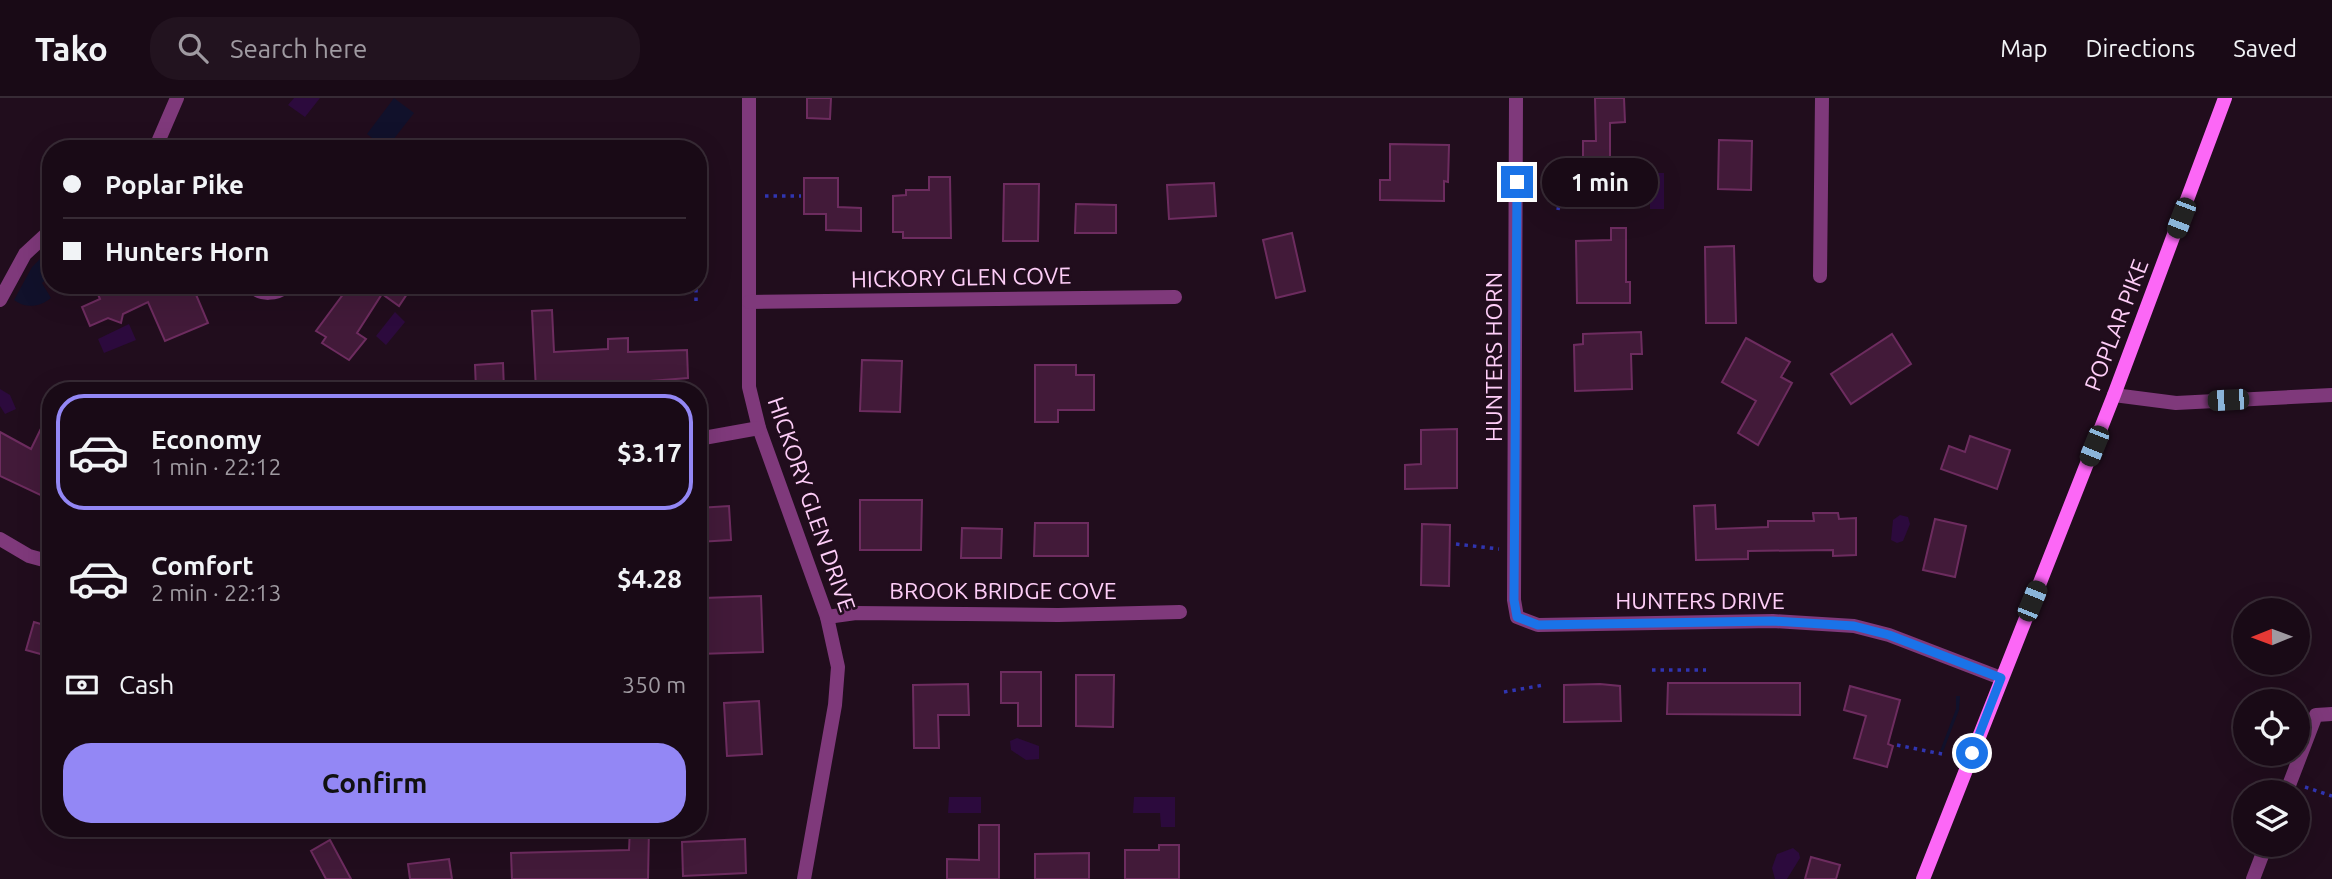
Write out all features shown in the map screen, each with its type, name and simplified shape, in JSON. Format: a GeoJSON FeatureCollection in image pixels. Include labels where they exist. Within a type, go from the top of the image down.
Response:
{"type":"FeatureCollection","features":[{"type":"Feature","properties":{"kind":"main road","name":"POPLAR PIKE"},"geometry":{"type":"LineString","coordinates":[[1923,879],[2114,395],[2225,98]]}},
{"type":"Feature","properties":{"kind":"street"},"geometry":{"type":"LineString","coordinates":[[162,140],[177,98]]}},
{"type":"Feature","properties":{"kind":"street","name":"HICKORY GLEN DRIVE"},"geometry":{"type":"LineString","coordinates":[[749,98],[749,387],[759,428],[827,617],[835,648],[837,687],[804,879]]}},
{"type":"Feature","properties":{"kind":"street","name":"HUNTERS HORN"},"geometry":{"type":"LineString","coordinates":[[1516,98],[1514,600],[1517,617]]}},
{"type":"Feature","properties":{"kind":"street"},"geometry":{"type":"LineString","coordinates":[[1820,276],[1822,98]]}},
{"type":"Feature","properties":{"kind":"street"},"geometry":{"type":"LineString","coordinates":[[0,300],[25,254],[42,238]]}},
{"type":"Feature","properties":{"kind":"street","name":"HICKORY GLEN COVE"},"geometry":{"type":"LineString","coordinates":[[749,302],[1175,298]]}},
{"type":"Feature","properties":{"kind":"street"},"geometry":{"type":"LineString","coordinates":[[2114,395],[2176,403],[2332,395]]}},
{"type":"Feature","properties":{"kind":"street"},"geometry":{"type":"LineString","coordinates":[[707,437],[759,428]]}},
{"type":"Feature","properties":{"kind":"street"},"geometry":{"type":"LineString","coordinates":[[0,539],[29,556],[42,560]]}},
{"type":"Feature","properties":{"kind":"street","name":"BROOK BRIDGE COVE"},"geometry":{"type":"LineString","coordinates":[[827,617],[856,613],[1058,615],[1180,612]]}},
{"type":"Feature","properties":{"kind":"street","name":"HUNTERS DRIVE"},"geometry":{"type":"LineString","coordinates":[[1517,617],[1538,625],[1773,621],[1854,626],[1889,635],[2001,678]]}},
{"type":"Feature","properties":{"kind":"street"},"geometry":{"type":"LineString","coordinates":[[2292,780],[2316,715],[2332,713]]}},
{"type":"Feature","properties":{"kind":"street"},"geometry":{"type":"LineString","coordinates":[[2253,879],[2261,857]]}},
{"type":"Feature","properties":{"kind":"path"},"geometry":{"type":"LineString","coordinates":[[1558,210],[1565,165],[1579,161]]}},
{"type":"Feature","properties":{"kind":"path"},"geometry":{"type":"LineString","coordinates":[[763,196],[801,196]]}},
{"type":"Feature","properties":{"kind":"path"},"geometry":{"type":"LineString","coordinates":[[696,294],[696,301]]}},
{"type":"Feature","properties":{"kind":"path"},"geometry":{"type":"LineString","coordinates":[[1456,544],[1499,549]]}},
{"type":"Feature","properties":{"kind":"path"},"geometry":{"type":"LineString","coordinates":[[1652,670],[1706,670]]}},
{"type":"Feature","properties":{"kind":"path"},"geometry":{"type":"LineString","coordinates":[[1504,692],[1544,685]]}},
{"type":"Feature","properties":{"kind":"path"},"geometry":{"type":"LineString","coordinates":[[1897,745],[1942,754]]}},
{"type":"Feature","properties":{"kind":"path"},"geometry":{"type":"LineString","coordinates":[[2310,789],[2332,796]]}},
{"type":"Feature","properties":{"kind":"shaded area"},"geometry":{"type":"Polygon","coordinates":[[[294,98],[320,98],[305,117],[288,105],[294,98]]]}},
{"type":"Feature","properties":{"kind":"shaded area"},"geometry":{"type":"Polygon","coordinates":[[[394,98],[414,113],[393,140],[375,140],[367,134],[394,98]]]}},
{"type":"Feature","properties":{"kind":"shaded area"},"geometry":{"type":"Polygon","coordinates":[[[1650,173],[1664,173],[1664,209],[1650,209],[1650,173]]]}},
{"type":"Feature","properties":{"kind":"shaded area"},"geometry":{"type":"Polygon","coordinates":[[[42,257],[42,294],[49,294],[51,298],[33,306],[23,305],[14,300],[32,267],[42,257]]]}},
{"type":"Feature","properties":{"kind":"shaded area"},"geometry":{"type":"Polygon","coordinates":[[[395,312],[405,322],[386,345],[376,336],[395,312]]]}},
{"type":"Feature","properties":{"kind":"shaded area"},"geometry":{"type":"Polygon","coordinates":[[[129,324],[136,340],[104,353],[98,339],[129,324]]]}},
{"type":"Feature","properties":{"kind":"shaded area"},"geometry":{"type":"Polygon","coordinates":[[[0,389],[10,395],[16,409],[5,414],[0,406],[0,389]]]}},
{"type":"Feature","properties":{"kind":"shaded area"},"geometry":{"type":"Polygon","coordinates":[[[1900,515],[1908,517],[1910,524],[1903,541],[1897,543],[1891,540],[1893,520],[1900,515]]]}},
{"type":"Feature","properties":{"kind":"shaded area"},"geometry":{"type":"Polygon","coordinates":[[[1956,696],[1960,696],[1959,710],[1943,752],[1940,751],[1956,709],[1956,696]]]}},
{"type":"Feature","properties":{"kind":"shaded area"},"geometry":{"type":"Polygon","coordinates":[[[1017,738],[1039,746],[1039,759],[1026,760],[1011,750],[1010,741],[1017,738]]]}},
{"type":"Feature","properties":{"kind":"shaded area"},"geometry":{"type":"Polygon","coordinates":[[[949,797],[981,797],[981,813],[948,813],[949,797]]]}},
{"type":"Feature","properties":{"kind":"shaded area"},"geometry":{"type":"Polygon","coordinates":[[[1134,797],[1175,797],[1175,827],[1161,827],[1160,813],[1133,813],[1134,797]]]}},
{"type":"Feature","properties":{"kind":"shaded area"},"geometry":{"type":"Polygon","coordinates":[[[1793,848],[1800,858],[1787,879],[1775,879],[1772,868],[1777,854],[1793,848]]]}},
{"type":"Feature","properties":{"kind":"building"},"geometry":{"type":"Polygon","coordinates":[[[807,98],[831,98],[830,119],[807,118],[807,98]]]}},
{"type":"Feature","properties":{"kind":"building"},"geometry":{"type":"Polygon","coordinates":[[[1595,98],[1624,98],[1625,122],[1610,123],[1610,171],[1640,171],[1640,191],[1583,191],[1583,141],[1596,141],[1595,98]]]}},
{"type":"Feature","properties":{"kind":"building"},"geometry":{"type":"Polygon","coordinates":[[[1719,140],[1752,141],[1751,190],[1718,189],[1719,140]]]}},
{"type":"Feature","properties":{"kind":"building"},"geometry":{"type":"Polygon","coordinates":[[[1390,144],[1449,145],[1448,182],[1444,181],[1444,201],[1380,200],[1380,180],[1390,180],[1390,144]]]}},
{"type":"Feature","properties":{"kind":"building"},"geometry":{"type":"Polygon","coordinates":[[[929,177],[950,177],[951,238],[903,238],[903,232],[893,232],[893,196],[906,195],[906,190],[929,190],[929,177]]]}},
{"type":"Feature","properties":{"kind":"building"},"geometry":{"type":"Polygon","coordinates":[[[804,178],[838,178],[838,207],[861,208],[861,231],[826,230],[826,214],[804,214],[804,178]]]}},
{"type":"Feature","properties":{"kind":"building"},"geometry":{"type":"Polygon","coordinates":[[[1214,183],[1216,216],[1169,219],[1167,185],[1214,183]]]}},
{"type":"Feature","properties":{"kind":"building"},"geometry":{"type":"Polygon","coordinates":[[[1004,184],[1039,184],[1038,241],[1003,241],[1004,184]]]}},
{"type":"Feature","properties":{"kind":"building"},"geometry":{"type":"Polygon","coordinates":[[[1076,204],[1116,205],[1116,233],[1075,233],[1076,204]]]}},
{"type":"Feature","properties":{"kind":"building"},"geometry":{"type":"Polygon","coordinates":[[[1611,228],[1626,228],[1626,282],[1630,282],[1630,303],[1577,303],[1576,241],[1611,240],[1611,228]]]}},
{"type":"Feature","properties":{"kind":"building"},"geometry":{"type":"Polygon","coordinates":[[[1292,233],[1305,291],[1276,298],[1263,240],[1292,233]]]}},
{"type":"Feature","properties":{"kind":"building"},"geometry":{"type":"Polygon","coordinates":[[[1734,246],[1736,323],[1706,323],[1705,247],[1734,246]]]}},
{"type":"Feature","properties":{"kind":"building"},"geometry":{"type":"Polygon","coordinates":[[[98,294],[196,294],[208,323],[165,341],[148,302],[123,314],[121,323],[108,318],[90,326],[82,307],[100,299],[98,294]]]}},
{"type":"Feature","properties":{"kind":"building"},"geometry":{"type":"Polygon","coordinates":[[[343,294],[382,294],[357,333],[366,339],[349,360],[322,343],[326,337],[316,331],[343,294]]]}},
{"type":"Feature","properties":{"kind":"building"},"geometry":{"type":"Polygon","coordinates":[[[382,294],[407,294],[399,306],[382,294]]]}},
{"type":"Feature","properties":{"kind":"building"},"geometry":{"type":"Polygon","coordinates":[[[552,310],[554,352],[608,349],[608,339],[628,338],[628,352],[687,350],[688,378],[637,382],[536,382],[532,311],[552,310]]]}},
{"type":"Feature","properties":{"kind":"building"},"geometry":{"type":"Polygon","coordinates":[[[1641,332],[1642,354],[1631,354],[1632,389],[1575,391],[1574,345],[1583,344],[1583,334],[1641,332]]]}},
{"type":"Feature","properties":{"kind":"building"},"geometry":{"type":"Polygon","coordinates":[[[1892,334],[1911,364],[1851,404],[1831,374],[1892,334]]]}},
{"type":"Feature","properties":{"kind":"building"},"geometry":{"type":"Polygon","coordinates":[[[1746,338],[1790,362],[1781,377],[1792,383],[1758,445],[1738,433],[1756,401],[1722,382],[1746,338]]]}},
{"type":"Feature","properties":{"kind":"building"},"geometry":{"type":"Polygon","coordinates":[[[862,360],[902,361],[900,412],[860,411],[862,360]]]}},
{"type":"Feature","properties":{"kind":"building"},"geometry":{"type":"Polygon","coordinates":[[[503,363],[504,382],[476,382],[475,365],[503,363]]]}},
{"type":"Feature","properties":{"kind":"building"},"geometry":{"type":"Polygon","coordinates":[[[1035,365],[1076,365],[1076,375],[1094,375],[1094,410],[1058,410],[1058,422],[1035,422],[1035,365]]]}},
{"type":"Feature","properties":{"kind":"building"},"geometry":{"type":"Polygon","coordinates":[[[42,426],[42,496],[0,476],[0,432],[31,449],[42,426]]]}},
{"type":"Feature","properties":{"kind":"building"},"geometry":{"type":"Polygon","coordinates":[[[1457,429],[1457,488],[1405,489],[1405,465],[1421,464],[1421,430],[1457,429]]]}},
{"type":"Feature","properties":{"kind":"building"},"geometry":{"type":"Polygon","coordinates":[[[1970,436],[2010,450],[1997,489],[1941,469],[1949,446],[1965,452],[1970,436]]]}},
{"type":"Feature","properties":{"kind":"building"},"geometry":{"type":"Polygon","coordinates":[[[860,500],[922,500],[921,550],[860,550],[860,500]]]}},
{"type":"Feature","properties":{"kind":"building"},"geometry":{"type":"Polygon","coordinates":[[[1715,505],[1716,529],[1768,527],[1768,521],[1814,521],[1813,513],[1838,513],[1839,519],[1856,518],[1856,555],[1833,556],[1833,550],[1748,551],[1748,559],[1696,560],[1694,506],[1715,505]]]}},
{"type":"Feature","properties":{"kind":"building"},"geometry":{"type":"Polygon","coordinates":[[[729,506],[731,540],[707,541],[707,507],[729,506]]]}},
{"type":"Feature","properties":{"kind":"building"},"geometry":{"type":"Polygon","coordinates":[[[1935,519],[1966,526],[1955,577],[1923,570],[1935,519]]]}},
{"type":"Feature","properties":{"kind":"building"},"geometry":{"type":"Polygon","coordinates":[[[1035,523],[1088,523],[1088,556],[1034,556],[1035,523]]]}},
{"type":"Feature","properties":{"kind":"building"},"geometry":{"type":"Polygon","coordinates":[[[1422,524],[1450,525],[1449,586],[1421,585],[1422,524]]]}},
{"type":"Feature","properties":{"kind":"building"},"geometry":{"type":"Polygon","coordinates":[[[962,528],[1002,529],[1001,558],[961,558],[962,528]]]}},
{"type":"Feature","properties":{"kind":"building"},"geometry":{"type":"Polygon","coordinates":[[[761,596],[763,652],[707,654],[707,598],[761,596]]]}},
{"type":"Feature","properties":{"kind":"building"},"geometry":{"type":"Polygon","coordinates":[[[34,622],[42,624],[42,654],[26,650],[34,622]]]}},
{"type":"Feature","properties":{"kind":"building"},"geometry":{"type":"Polygon","coordinates":[[[1001,672],[1041,672],[1041,726],[1018,726],[1018,703],[1001,703],[1001,672]]]}},
{"type":"Feature","properties":{"kind":"building"},"geometry":{"type":"Polygon","coordinates":[[[1076,675],[1114,675],[1113,727],[1076,726],[1076,675]]]}},
{"type":"Feature","properties":{"kind":"building"},"geometry":{"type":"Polygon","coordinates":[[[1668,683],[1800,683],[1800,715],[1667,714],[1668,683]]]}},
{"type":"Feature","properties":{"kind":"building"},"geometry":{"type":"Polygon","coordinates":[[[968,684],[969,715],[938,715],[939,748],[914,748],[913,685],[968,684]]]}},
{"type":"Feature","properties":{"kind":"building"},"geometry":{"type":"Polygon","coordinates":[[[1564,685],[1620,686],[1621,721],[1564,722],[1564,685]]]}},
{"type":"Feature","properties":{"kind":"building"},"geometry":{"type":"Polygon","coordinates":[[[1850,686],[1900,700],[1888,744],[1893,746],[1887,767],[1854,758],[1866,716],[1844,710],[1850,686]]]}},
{"type":"Feature","properties":{"kind":"building"},"geometry":{"type":"Polygon","coordinates":[[[759,701],[762,754],[727,756],[724,703],[759,701]]]}},
{"type":"Feature","properties":{"kind":"building"},"geometry":{"type":"Polygon","coordinates":[[[979,825],[999,825],[999,879],[947,879],[947,859],[979,860],[979,825]]]}},
{"type":"Feature","properties":{"kind":"building"},"geometry":{"type":"Polygon","coordinates":[[[630,837],[649,837],[648,879],[512,879],[511,853],[629,850],[630,837]]]}},
{"type":"Feature","properties":{"kind":"building"},"geometry":{"type":"Polygon","coordinates":[[[745,839],[746,873],[683,876],[682,842],[745,839]]]}},
{"type":"Feature","properties":{"kind":"building"},"geometry":{"type":"Polygon","coordinates":[[[330,840],[351,879],[326,879],[311,851],[330,840]]]}},
{"type":"Feature","properties":{"kind":"building"},"geometry":{"type":"Polygon","coordinates":[[[1159,845],[1179,845],[1179,879],[1125,879],[1125,850],[1159,850],[1159,845]]]}},
{"type":"Feature","properties":{"kind":"building"},"geometry":{"type":"Polygon","coordinates":[[[1089,853],[1089,879],[1035,879],[1035,854],[1089,853]]]}},
{"type":"Feature","properties":{"kind":"building"},"geometry":{"type":"Polygon","coordinates":[[[1811,857],[1840,865],[1836,879],[1805,879],[1811,857]]]}},
{"type":"Feature","properties":{"kind":"building"},"geometry":{"type":"Polygon","coordinates":[[[449,859],[452,879],[410,879],[408,864],[449,859]]]}},
{"type":"Feature","properties":{"kind":"route"},"geometry":{"type":"LineString","coordinates":[[1517,182],[1514,600],[1517,617],[1538,625],[1773,621],[1872,629],[2001,678],[1972,753]]}}]}
